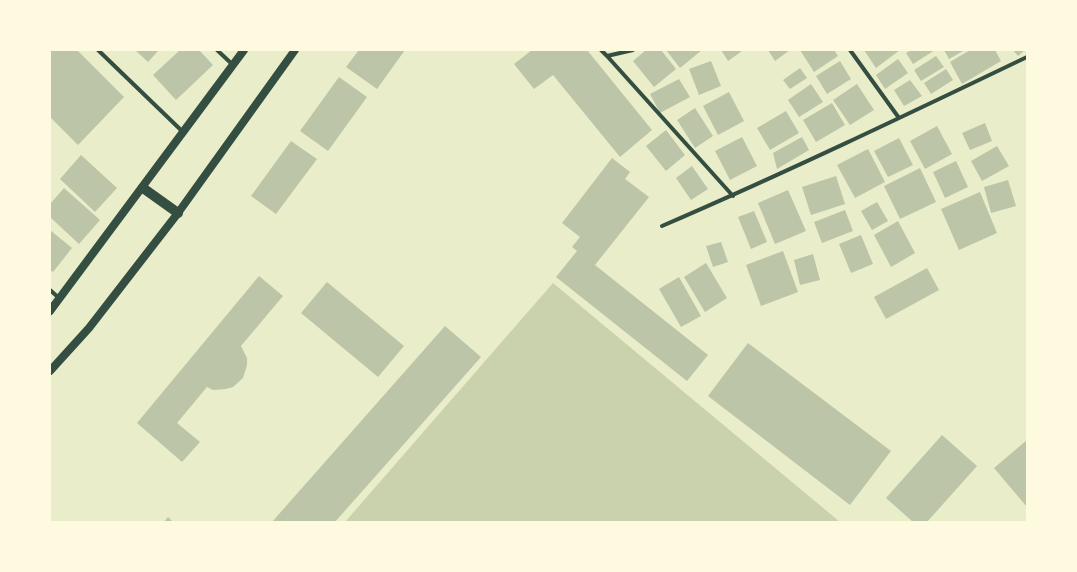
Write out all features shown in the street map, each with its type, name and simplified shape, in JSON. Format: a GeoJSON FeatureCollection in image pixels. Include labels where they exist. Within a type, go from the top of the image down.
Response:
{"type":"FeatureCollection","features":[{"type":"Feature","properties":{"kind":"main road"},"geometry":{"type":"LineString","coordinates":[[50,310],[143,188],[244,50]]}},
{"type":"Feature","properties":{"kind":"main road"},"geometry":{"type":"LineString","coordinates":[[50,371],[89,328],[178,213],[295,50]]}},
{"type":"Feature","properties":{"kind":"main road"},"geometry":{"type":"LineString","coordinates":[[143,188],[178,213]]}},
{"type":"Feature","properties":{"kind":"street"},"geometry":{"type":"LineString","coordinates":[[98,50],[183,133]]}},
{"type":"Feature","properties":{"kind":"street"},"geometry":{"type":"LineString","coordinates":[[217,50],[233,66]]}},
{"type":"Feature","properties":{"kind":"street"},"geometry":{"type":"LineString","coordinates":[[601,50],[733,196]]}},
{"type":"Feature","properties":{"kind":"street"},"geometry":{"type":"LineString","coordinates":[[607,56],[633,50]]}},
{"type":"Feature","properties":{"kind":"street"},"geometry":{"type":"LineString","coordinates":[[850,50],[899,118]]}},
{"type":"Feature","properties":{"kind":"street"},"geometry":{"type":"LineString","coordinates":[[662,226],[733,196],[1027,57]]}},
{"type":"Feature","properties":{"kind":"street"},"geometry":{"type":"LineString","coordinates":[[50,290],[60,298]]}},
{"type":"Feature","properties":{"kind":"green space"},"geometry":{"type":"Polygon","coordinates":[[[553,283],[840,522],[345,522],[553,283]]]}},
{"type":"Feature","properties":{"kind":"building"},"geometry":{"type":"Polygon","coordinates":[[[50,50],[77,50],[124,97],[78,145],[50,117],[50,50]]]}},
{"type":"Feature","properties":{"kind":"building"},"geometry":{"type":"Polygon","coordinates":[[[135,50],[159,50],[148,62],[135,50]]]}},
{"type":"Feature","properties":{"kind":"building"},"geometry":{"type":"Polygon","coordinates":[[[180,50],[199,50],[213,65],[176,100],[153,75],[180,50]]]}},
{"type":"Feature","properties":{"kind":"building"},"geometry":{"type":"Polygon","coordinates":[[[359,50],[405,50],[377,89],[346,67],[359,50]]]}},
{"type":"Feature","properties":{"kind":"building"},"geometry":{"type":"Polygon","coordinates":[[[532,50],[587,50],[652,130],[620,157],[553,75],[534,89],[514,64],[532,50]]]}},
{"type":"Feature","properties":{"kind":"building"},"geometry":{"type":"Polygon","coordinates":[[[646,50],[661,50],[676,69],[654,87],[633,61],[646,50]]]}},
{"type":"Feature","properties":{"kind":"building"},"geometry":{"type":"Polygon","coordinates":[[[666,50],[702,50],[680,68],[666,50]]]}},
{"type":"Feature","properties":{"kind":"building"},"geometry":{"type":"Polygon","coordinates":[[[721,50],[741,50],[742,51],[728,61],[721,50]]]}},
{"type":"Feature","properties":{"kind":"building"},"geometry":{"type":"Polygon","coordinates":[[[768,50],[790,50],[775,61],[768,50]]]}},
{"type":"Feature","properties":{"kind":"building"},"geometry":{"type":"Polygon","coordinates":[[[800,50],[834,50],[838,56],[814,72],[800,50]]]}},
{"type":"Feature","properties":{"kind":"building"},"geometry":{"type":"Polygon","coordinates":[[[864,50],[900,50],[876,68],[864,50]]]}},
{"type":"Feature","properties":{"kind":"building"},"geometry":{"type":"Polygon","coordinates":[[[911,50],[935,50],[913,64],[906,53],[911,50]]]}},
{"type":"Feature","properties":{"kind":"building"},"geometry":{"type":"Polygon","coordinates":[[[944,50],[965,50],[949,59],[944,50]]]}},
{"type":"Feature","properties":{"kind":"building"},"geometry":{"type":"Polygon","coordinates":[[[970,50],[995,50],[1001,61],[962,84],[950,62],[970,50]]]}},
{"type":"Feature","properties":{"kind":"building"},"geometry":{"type":"Polygon","coordinates":[[[1013,50],[1025,50],[1018,56],[1013,50]]]}},
{"type":"Feature","properties":{"kind":"building"},"geometry":{"type":"Polygon","coordinates":[[[936,56],[944,67],[921,81],[914,70],[936,56]]]}},
{"type":"Feature","properties":{"kind":"building"},"geometry":{"type":"Polygon","coordinates":[[[898,59],[908,73],[885,89],[876,75],[898,59]]]}},
{"type":"Feature","properties":{"kind":"building"},"geometry":{"type":"Polygon","coordinates":[[[711,61],[721,86],[699,95],[689,69],[711,61]]]}},
{"type":"Feature","properties":{"kind":"building"},"geometry":{"type":"Polygon","coordinates":[[[840,61],[851,79],[827,94],[816,76],[840,61]]]}},
{"type":"Feature","properties":{"kind":"building"},"geometry":{"type":"Polygon","coordinates":[[[800,68],[807,78],[790,89],[783,80],[800,68]]]}},
{"type":"Feature","properties":{"kind":"building"},"geometry":{"type":"Polygon","coordinates":[[[946,69],[953,80],[931,94],[924,83],[946,69]]]}},
{"type":"Feature","properties":{"kind":"building"},"geometry":{"type":"Polygon","coordinates":[[[339,77],[367,97],[328,151],[300,131],[339,77]]]}},
{"type":"Feature","properties":{"kind":"building"},"geometry":{"type":"Polygon","coordinates":[[[679,79],[690,97],[660,113],[650,94],[679,79]]]}},
{"type":"Feature","properties":{"kind":"building"},"geometry":{"type":"Polygon","coordinates":[[[910,80],[922,96],[904,106],[894,90],[910,80]]]}},
{"type":"Feature","properties":{"kind":"building"},"geometry":{"type":"Polygon","coordinates":[[[811,84],[823,102],[799,117],[788,100],[811,84]]]}},
{"type":"Feature","properties":{"kind":"building"},"geometry":{"type":"Polygon","coordinates":[[[857,84],[874,110],[850,125],[833,100],[857,84]]]}},
{"type":"Feature","properties":{"kind":"building"},"geometry":{"type":"Polygon","coordinates":[[[729,92],[744,121],[718,135],[703,106],[729,92]]]}},
{"type":"Feature","properties":{"kind":"building"},"geometry":{"type":"Polygon","coordinates":[[[832,103],[845,125],[816,142],[803,120],[832,103]]]}},
{"type":"Feature","properties":{"kind":"building"},"geometry":{"type":"Polygon","coordinates":[[[695,108],[713,136],[695,148],[677,120],[695,108]]]}},
{"type":"Feature","properties":{"kind":"building"},"geometry":{"type":"Polygon","coordinates":[[[786,111],[799,133],[770,150],[757,128],[786,111]]]}},
{"type":"Feature","properties":{"kind":"building"},"geometry":{"type":"Polygon","coordinates":[[[985,123],[992,141],[970,150],[962,133],[985,123]]]}},
{"type":"Feature","properties":{"kind":"building"},"geometry":{"type":"Polygon","coordinates":[[[937,126],[952,154],[925,169],[910,141],[937,126]]]}},
{"type":"Feature","properties":{"kind":"building"},"geometry":{"type":"Polygon","coordinates":[[[666,130],[685,155],[666,171],[646,146],[666,130]]]}},
{"type":"Feature","properties":{"kind":"building"},"geometry":{"type":"Polygon","coordinates":[[[742,137],[757,166],[730,180],[715,151],[742,137]]]}},
{"type":"Feature","properties":{"kind":"building"},"geometry":{"type":"Polygon","coordinates":[[[802,137],[809,150],[777,169],[773,153],[802,137]]]}},
{"type":"Feature","properties":{"kind":"building"},"geometry":{"type":"Polygon","coordinates":[[[899,138],[913,165],[888,177],[874,151],[899,138]]]}},
{"type":"Feature","properties":{"kind":"building"},"geometry":{"type":"Polygon","coordinates":[[[291,141],[317,159],[276,214],[251,196],[291,141]]]}},
{"type":"Feature","properties":{"kind":"building"},"geometry":{"type":"Polygon","coordinates":[[[997,146],[1009,166],[982,181],[971,161],[997,146]]]}},
{"type":"Feature","properties":{"kind":"building"},"geometry":{"type":"Polygon","coordinates":[[[868,149],[885,182],[855,198],[837,165],[868,149]]]}},
{"type":"Feature","properties":{"kind":"building"},"geometry":{"type":"Polygon","coordinates":[[[81,155],[117,188],[95,212],[60,179],[81,155]]]}},
{"type":"Feature","properties":{"kind":"building"},"geometry":{"type":"Polygon","coordinates":[[[612,158],[630,172],[625,179],[649,197],[595,265],[708,355],[687,381],[556,277],[577,251],[572,247],[580,237],[562,223],[612,158]]]}},
{"type":"Feature","properties":{"kind":"building"},"geometry":{"type":"Polygon","coordinates":[[[956,161],[968,187],[945,198],[933,172],[956,161]]]}},
{"type":"Feature","properties":{"kind":"building"},"geometry":{"type":"Polygon","coordinates":[[[692,166],[708,189],[691,200],[676,178],[692,166]]]}},
{"type":"Feature","properties":{"kind":"building"},"geometry":{"type":"Polygon","coordinates":[[[920,168],[936,202],[900,219],[884,186],[920,168]]]}},
{"type":"Feature","properties":{"kind":"building"},"geometry":{"type":"Polygon","coordinates":[[[836,176],[845,204],[811,215],[802,187],[836,176]]]}},
{"type":"Feature","properties":{"kind":"building"},"geometry":{"type":"Polygon","coordinates":[[[1008,180],[1016,206],[991,213],[984,187],[1008,180]]]}},
{"type":"Feature","properties":{"kind":"building"},"geometry":{"type":"Polygon","coordinates":[[[64,188],[100,220],[79,244],[50,217],[50,204],[64,188]]]}},
{"type":"Feature","properties":{"kind":"building"},"geometry":{"type":"Polygon","coordinates":[[[788,190],[806,231],[775,244],[758,203],[788,190]]]}},
{"type":"Feature","properties":{"kind":"building"},"geometry":{"type":"Polygon","coordinates":[[[980,192],[997,233],[959,250],[941,209],[980,192]]]}},
{"type":"Feature","properties":{"kind":"building"},"geometry":{"type":"Polygon","coordinates":[[[877,202],[888,221],[872,230],[861,211],[877,202]]]}},
{"type":"Feature","properties":{"kind":"building"},"geometry":{"type":"Polygon","coordinates":[[[845,210],[853,231],[822,243],[814,222],[845,210]]]}},
{"type":"Feature","properties":{"kind":"building"},"geometry":{"type":"Polygon","coordinates":[[[754,211],[767,242],[751,249],[738,217],[754,211]]]}},
{"type":"Feature","properties":{"kind":"building"},"geometry":{"type":"Polygon","coordinates":[[[898,221],[915,253],[891,267],[874,235],[898,221]]]}},
{"type":"Feature","properties":{"kind":"building"},"geometry":{"type":"Polygon","coordinates":[[[50,230],[72,248],[53,272],[50,270],[50,230]]]}},
{"type":"Feature","properties":{"kind":"building"},"geometry":{"type":"Polygon","coordinates":[[[861,235],[873,264],[851,273],[839,244],[861,235]]]}},
{"type":"Feature","properties":{"kind":"building"},"geometry":{"type":"Polygon","coordinates":[[[721,242],[728,262],[713,267],[706,246],[721,242]]]}},
{"type":"Feature","properties":{"kind":"building"},"geometry":{"type":"Polygon","coordinates":[[[783,251],[798,292],[761,306],[746,265],[783,251]]]}},
{"type":"Feature","properties":{"kind":"building"},"geometry":{"type":"Polygon","coordinates":[[[813,254],[820,280],[800,285],[794,260],[813,254]]]}},
{"type":"Feature","properties":{"kind":"building"},"geometry":{"type":"Polygon","coordinates":[[[706,263],[727,298],[705,312],[684,277],[706,263]]]}},
{"type":"Feature","properties":{"kind":"building"},"geometry":{"type":"Polygon","coordinates":[[[927,268],[939,290],[886,319],[874,297],[927,268]]]}},
{"type":"Feature","properties":{"kind":"building"},"geometry":{"type":"Polygon","coordinates":[[[259,276],[283,296],[241,346],[247,358],[247,365],[243,378],[233,387],[226,389],[213,390],[207,387],[177,423],[200,442],[182,462],[137,423],[259,276]]]}},
{"type":"Feature","properties":{"kind":"building"},"geometry":{"type":"Polygon","coordinates":[[[679,277],[701,316],[681,327],[659,289],[679,277]]]}},
{"type":"Feature","properties":{"kind":"building"},"geometry":{"type":"Polygon","coordinates":[[[327,282],[404,346],[378,377],[301,313],[327,282]]]}},
{"type":"Feature","properties":{"kind":"building"},"geometry":{"type":"Polygon","coordinates":[[[445,326],[481,357],[335,522],[272,522],[445,326]]]}},
{"type":"Feature","properties":{"kind":"building"},"geometry":{"type":"Polygon","coordinates":[[[748,343],[891,451],[850,505],[708,396],[748,343]]]}},
{"type":"Feature","properties":{"kind":"building"},"geometry":{"type":"Polygon","coordinates":[[[942,435],[977,466],[927,522],[913,522],[886,498],[942,435]]]}},
{"type":"Feature","properties":{"kind":"building"},"geometry":{"type":"Polygon","coordinates":[[[1027,440],[1027,507],[994,468],[1027,440]]]}},
{"type":"Feature","properties":{"kind":"building"},"geometry":{"type":"Polygon","coordinates":[[[168,517],[173,522],[164,522],[168,517]]]}}]}
